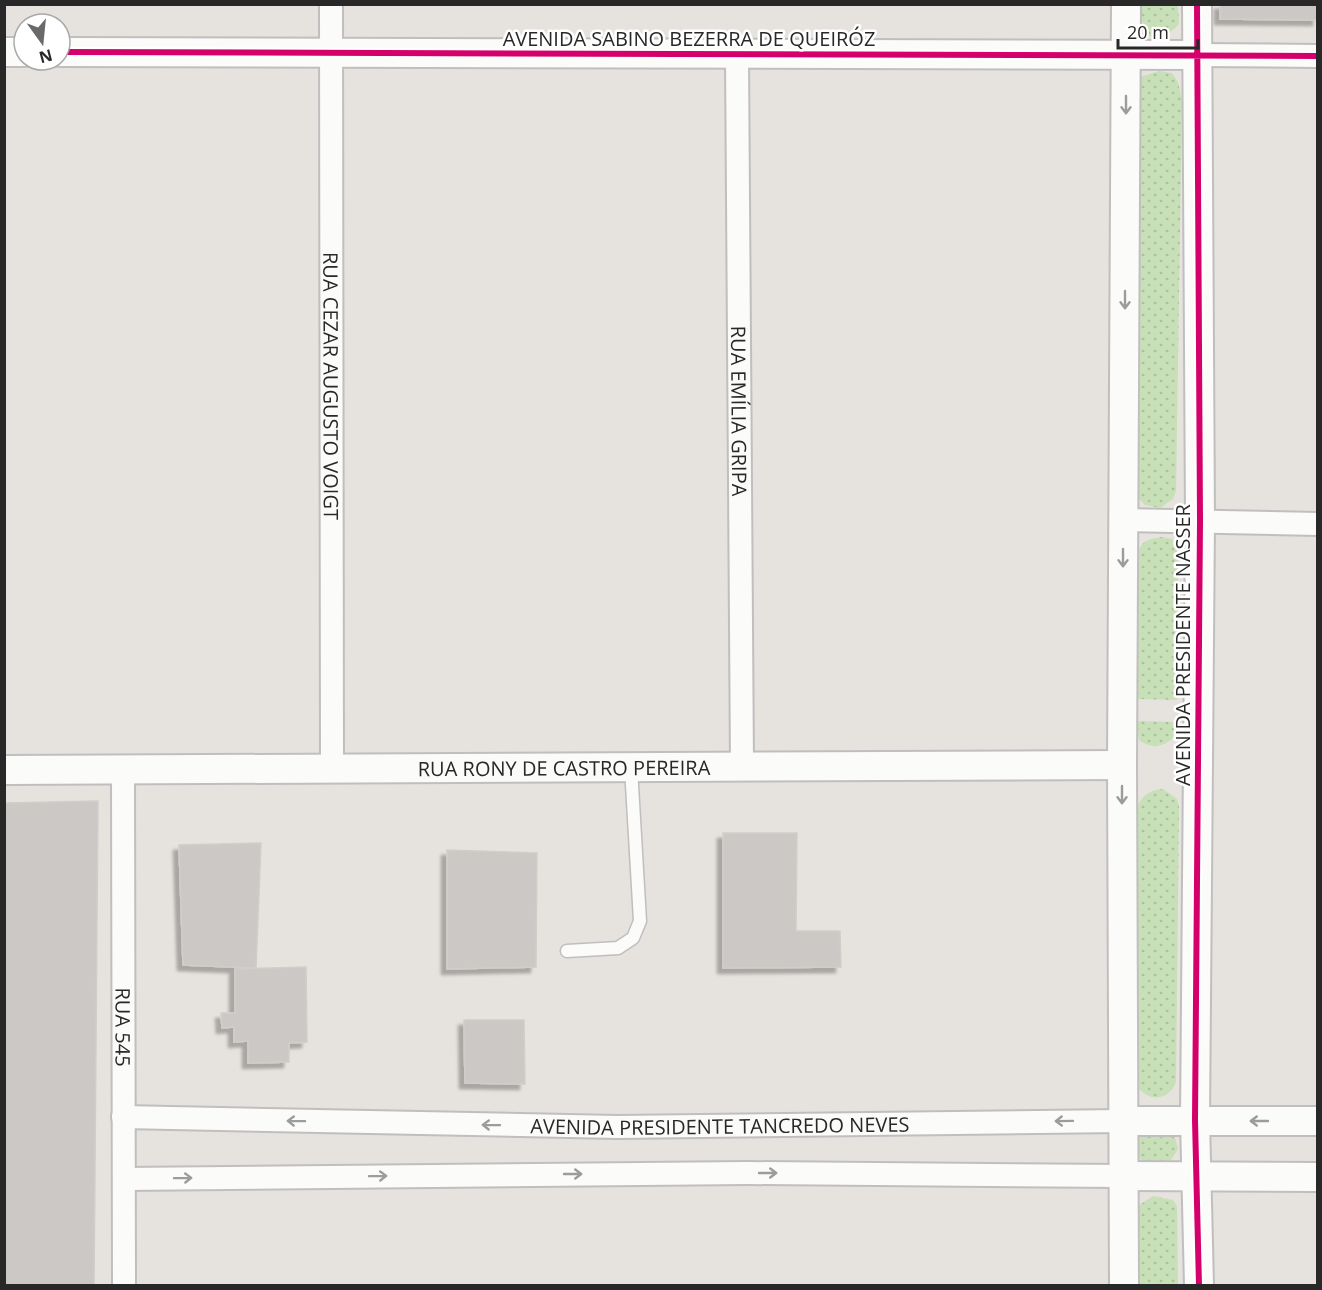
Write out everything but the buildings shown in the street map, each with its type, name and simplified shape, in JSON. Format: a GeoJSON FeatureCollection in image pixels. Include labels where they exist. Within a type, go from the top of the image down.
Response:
{"type":"FeatureCollection","features":[{"type":"Feature","properties":{"kind":"street","name":"RUA CEZAR AUGUSTO VOIGT"},"geometry":{"type":"LineString","coordinates":[[331,4],[333,53],[332,769]]}},
{"type":"Feature","properties":{"kind":"street"},"geometry":{"type":"LineString","coordinates":[[1124,1286],[1122,765],[1126,4]]}},
{"type":"Feature","properties":{"kind":"street","name":"AVENIDA PRESIDENTE NASSER"},"geometry":{"type":"LineString","coordinates":[[1197,4],[1200,521],[1195,1120],[1199,1286]]}},
{"type":"Feature","properties":{"kind":"street","name":"AVENIDA SABINO BEZERRA DE QUEIRÓZ"},"geometry":{"type":"LineString","coordinates":[[72,52],[1317,56]]}},
{"type":"Feature","properties":{"kind":"street","name":"RUA EMÍLIA GRIPA"},"geometry":{"type":"LineString","coordinates":[[737,55],[742,767]]}},
{"type":"Feature","properties":{"kind":"street"},"geometry":{"type":"LineString","coordinates":[[1123,520],[1317,524]]}},
{"type":"Feature","properties":{"kind":"street","name":"RUA RONY DE CASTRO PEREIRA"},"geometry":{"type":"LineString","coordinates":[[4,770],[1122,765]]}},
{"type":"Feature","properties":{"kind":"street","name":"RUA 545"},"geometry":{"type":"LineString","coordinates":[[123,771],[124,1286]]}},
{"type":"Feature","properties":{"kind":"street","name":"AVENIDA PRESIDENTE TANCREDO NEVES"},"geometry":{"type":"LineString","coordinates":[[123,1117],[617,1127],[1195,1120],[1317,1121]]}},
{"type":"Feature","properties":{"kind":"street"},"geometry":{"type":"LineString","coordinates":[[124,1179],[747,1173],[1317,1177]]}},
{"type":"Feature","properties":{"kind":"lane"},"geometry":{"type":"LineString","coordinates":[[567,951],[618,948],[633,938],[640,921],[631,768]]}},
{"type":"Feature","properties":{"kind":"green space"},"geometry":{"type":"Polygon","coordinates":[[[1137,5],[1178,5],[1179,24],[1166,35],[1150,37],[1140,27],[1137,5]]]}},
{"type":"Feature","properties":{"kind":"green space"},"geometry":{"type":"Polygon","coordinates":[[[1159,71],[1172,73],[1178,82],[1182,100],[1176,491],[1173,499],[1160,508],[1145,505],[1137,497],[1140,77],[1159,71]]]}},
{"type":"Feature","properties":{"kind":"green space"},"geometry":{"type":"Polygon","coordinates":[[[1162,537],[1172,539],[1178,558],[1177,700],[1138,699],[1137,555],[1146,542],[1162,537]]]}},
{"type":"Feature","properties":{"kind":"green space"},"geometry":{"type":"Polygon","coordinates":[[[1137,721],[1176,722],[1177,733],[1164,744],[1149,745],[1139,740],[1137,721]]]}},
{"type":"Feature","properties":{"kind":"green space"},"geometry":{"type":"Polygon","coordinates":[[[1163,789],[1177,799],[1179,806],[1176,1082],[1164,1096],[1153,1097],[1137,1087],[1135,814],[1144,796],[1152,791],[1163,789]]]}},
{"type":"Feature","properties":{"kind":"green space"},"geometry":{"type":"Polygon","coordinates":[[[1139,1131],[1174,1134],[1178,1149],[1169,1163],[1149,1164],[1141,1160],[1136,1146],[1139,1131]]]}},
{"type":"Feature","properties":{"kind":"green space"},"geometry":{"type":"Polygon","coordinates":[[[1153,1196],[1173,1200],[1177,1206],[1178,1285],[1137,1286],[1138,1206],[1153,1196]]]}},
{"type":"Feature","properties":{"kind":"cycle path"},"geometry":{"type":"LineString","coordinates":[[1197,4],[1200,521],[1195,1120],[1199,1286]]}},
{"type":"Feature","properties":{"kind":"cycle path"},"geometry":{"type":"LineString","coordinates":[[72,52],[1318,56]]}}]}
